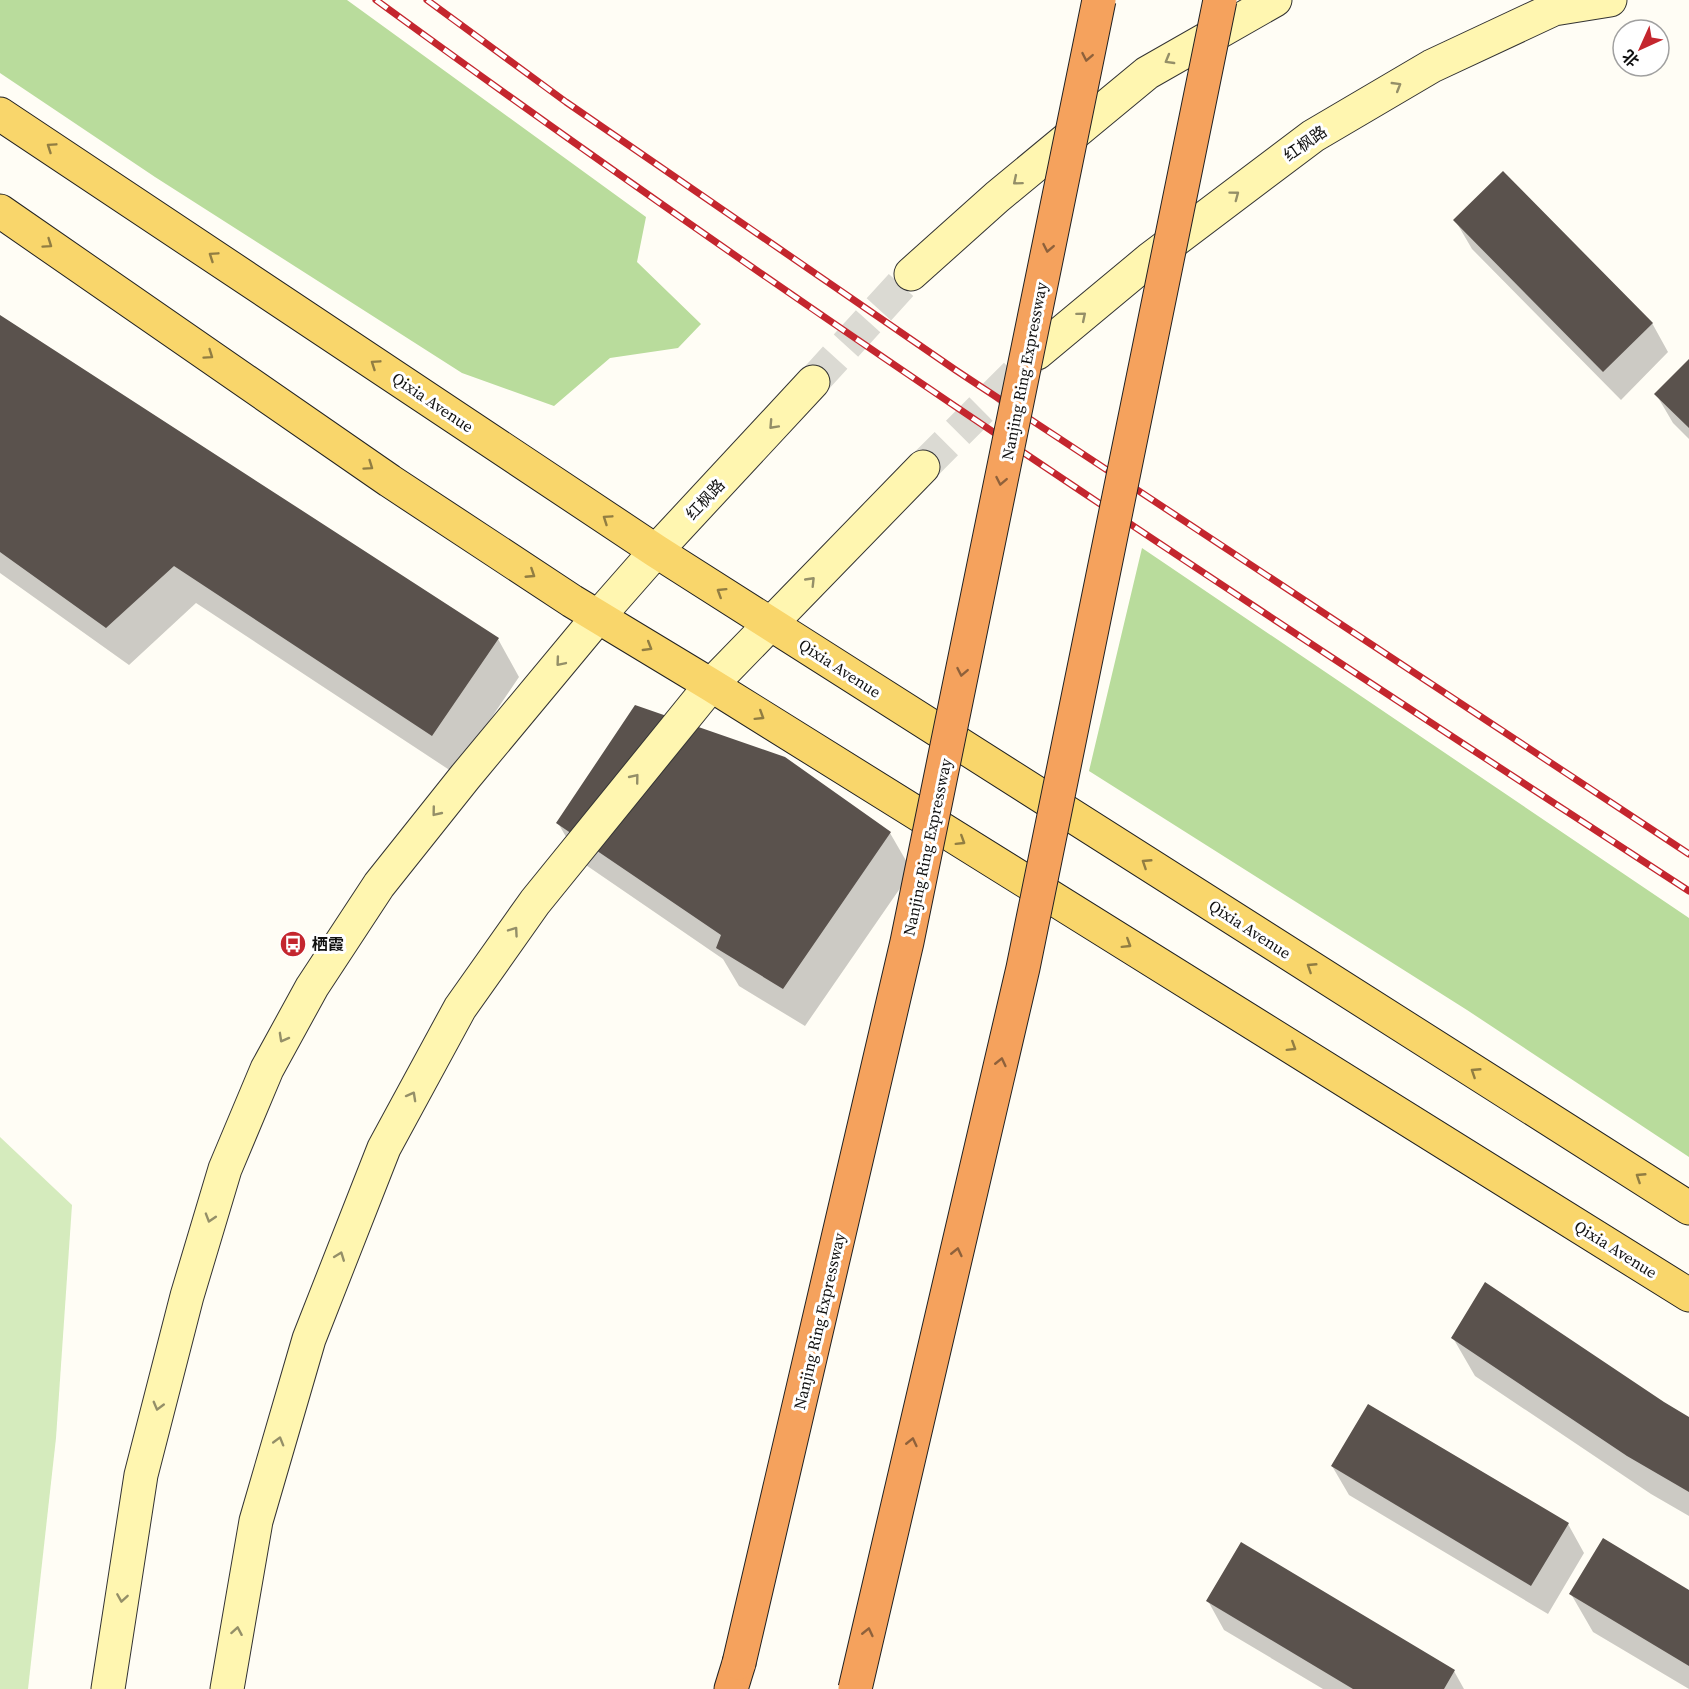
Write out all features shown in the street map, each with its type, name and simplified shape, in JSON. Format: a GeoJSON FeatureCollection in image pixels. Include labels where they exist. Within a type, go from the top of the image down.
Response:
{"type":"FeatureCollection","features":[{"type":"Feature","properties":{"kind":"highway","name":"Nanjing Ring Expressway"},"geometry":{"type":"LineString","coordinates":[[731,1689],[739,1663],[907,942],[1099,0]]}},
{"type":"Feature","properties":{"kind":"highway"},"geometry":{"type":"LineString","coordinates":[[855,1689],[1023,968],[1220,0]]}},
{"type":"Feature","properties":{"kind":"main road"},"geometry":{"type":"LineString","coordinates":[[911,274],[998,197],[1147,73],[1275,0]]}},
{"type":"Feature","properties":{"kind":"main road","name":"红枫路"},"geometry":{"type":"LineString","coordinates":[[1037,353],[1150,259],[1313,136],[1432,66],[1554,9],[1610,0]]}},
{"type":"Feature","properties":{"kind":"main road","name":"Qixia Avenue"},"geometry":{"type":"LineString","coordinates":[[0,114],[656,551],[1689,1209]]}},
{"type":"Feature","properties":{"kind":"main road","name":"Qixia Avenue"},"geometry":{"type":"LineString","coordinates":[[0,211],[390,481],[598,617],[711,685],[1689,1295]]}},
{"type":"Feature","properties":{"kind":"main road","name":"红枫路"},"geometry":{"type":"LineString","coordinates":[[108,1689],[143,1464],[187,1296],[225,1169],[267,1068],[312,987],[379,885],[598,617],[813,382]]}},
{"type":"Feature","properties":{"kind":"main road"},"geometry":{"type":"LineString","coordinates":[[227,1689],[256,1521],[309,1339],[384,1148],[460,1008],[535,902],[711,685],[923,467]]}},
{"type":"Feature","properties":{"kind":"green space"},"geometry":{"type":"Polygon","coordinates":[[[0,0],[347,0],[646,217],[637,262],[701,324],[678,348],[610,358],[554,406],[462,373],[155,177],[0,73],[0,0]]]}},
{"type":"Feature","properties":{"kind":"green space"},"geometry":{"type":"Polygon","coordinates":[[[1142,548],[1689,918],[1689,1157],[1467,1010],[1089,771],[1142,548]]]}},
{"type":"Feature","properties":{"kind":"green space"},"geometry":{"type":"Polygon","coordinates":[[[0,1137],[72,1205],[56,1438],[28,1689],[0,1689],[0,1137]]]}},
{"type":"Feature","properties":{"kind":"building"},"geometry":{"type":"Polygon","coordinates":[[[1503,171],[1653,323],[1603,372],[1453,220],[1503,171]]]}},
{"type":"Feature","properties":{"kind":"building"},"geometry":{"type":"Polygon","coordinates":[[[0,315],[499,638],[432,736],[174,566],[106,628],[0,552],[0,315]]]}},
{"type":"Feature","properties":{"kind":"building"},"geometry":{"type":"Polygon","coordinates":[[[1689,359],[1689,428],[1654,394],[1689,359]]]}},
{"type":"Feature","properties":{"kind":"building"},"geometry":{"type":"Polygon","coordinates":[[[635,705],[785,757],[891,832],[783,989],[716,948],[721,935],[556,823],[635,705]]]}},
{"type":"Feature","properties":{"kind":"building"},"geometry":{"type":"Polygon","coordinates":[[[1485,1282],[1689,1417],[1689,1492],[1627,1456],[1451,1338],[1485,1282]]]}},
{"type":"Feature","properties":{"kind":"building"},"geometry":{"type":"Polygon","coordinates":[[[1368,1404],[1569,1523],[1531,1586],[1331,1466],[1368,1404]]]}},
{"type":"Feature","properties":{"kind":"building"},"geometry":{"type":"Polygon","coordinates":[[[1603,1538],[1689,1590],[1689,1666],[1569,1594],[1603,1538]]]}},
{"type":"Feature","properties":{"kind":"building"},"geometry":{"type":"Polygon","coordinates":[[[1241,1542],[1455,1670],[1444,1689],[1353,1689],[1206,1601],[1241,1542]]]}},
{"type":"Feature","properties":{"kind":"tunnel"},"geometry":{"type":"LineString","coordinates":[[813,382],[911,274]]}},
{"type":"Feature","properties":{"kind":"tunnel"},"geometry":{"type":"LineString","coordinates":[[923,467],[1034,356]]}},
{"type":"Feature","properties":{"kind":"railway"},"geometry":{"type":"LineString","coordinates":[[376,0],[537,116],[862,343],[1191,565],[1689,891]]}},
{"type":"Feature","properties":{"kind":"railway"},"geometry":{"type":"LineString","coordinates":[[427,0],[566,102],[957,371],[1689,854]]}},
{"type":"Feature","properties":{"kind":"place","name":"栖霞"},"geometry":{"type":"Point","coordinates":[293,944]}}]}
